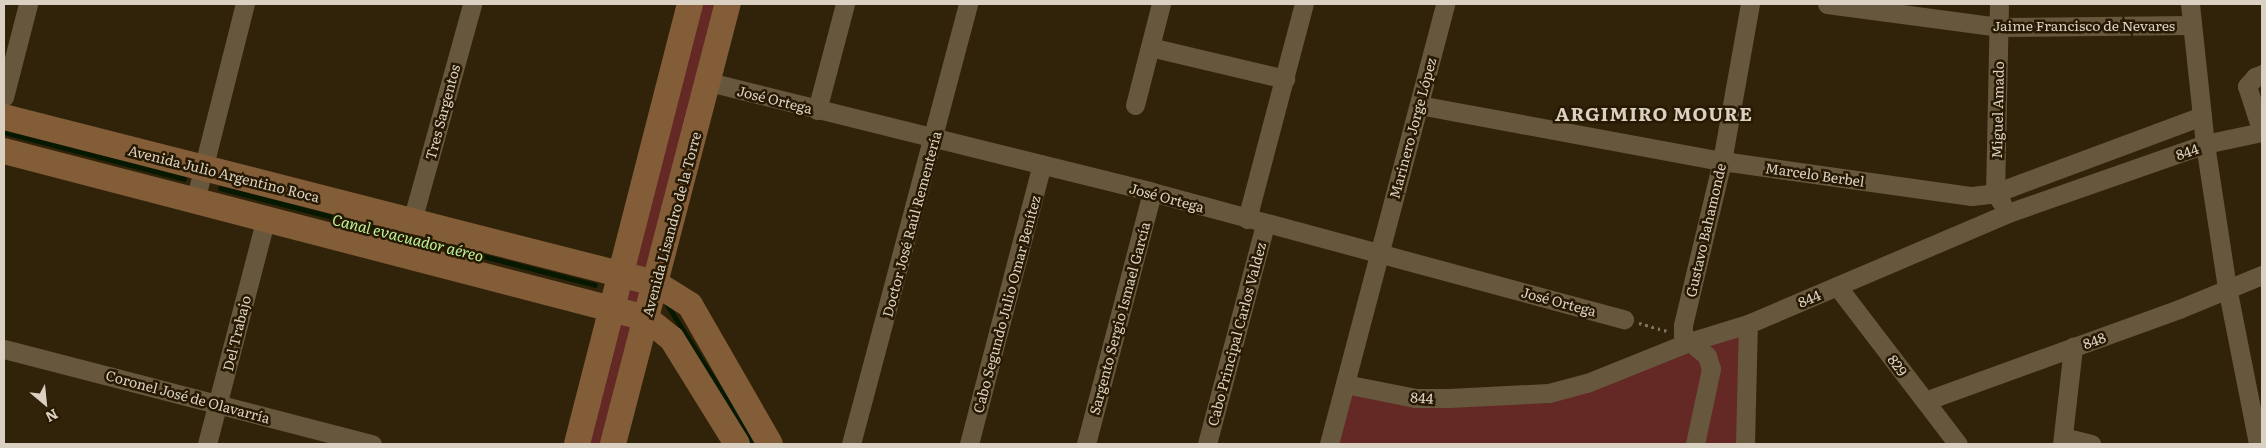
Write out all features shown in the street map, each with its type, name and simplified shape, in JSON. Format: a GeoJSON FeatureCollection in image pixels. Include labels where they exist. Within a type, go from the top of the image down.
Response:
{"type":"FeatureCollection","features":[{"type":"Feature","properties":{"kind":"main road"},"geometry":{"type":"LineString","coordinates":[[577,444],[690,4]]}},
{"type":"Feature","properties":{"kind":"main road","name":"Avenida Lisandro de la Torre"},"geometry":{"type":"LineString","coordinates":[[613,444],[728,4]]}},
{"type":"Feature","properties":{"kind":"main road","name":"Avenida Julio Argentino Roca"},"geometry":{"type":"LineString","coordinates":[[4,117],[655,283],[690,305],[770,444]]}},
{"type":"Feature","properties":{"kind":"main road"},"geometry":{"type":"LineString","coordinates":[[4,151],[265,221],[646,318],[672,339],[737,444]]}},
{"type":"Feature","properties":{"kind":"street"},"geometry":{"type":"LineString","coordinates":[[4,97],[28,4]]}},
{"type":"Feature","properties":{"kind":"street"},"geometry":{"type":"LineString","coordinates":[[195,201],[245,4]]}},
{"type":"Feature","properties":{"kind":"street","name":"Tres Sargentos"},"geometry":{"type":"LineString","coordinates":[[412,221],[472,4]]}},
{"type":"Feature","properties":{"kind":"street"},"geometry":{"type":"LineString","coordinates":[[817,110],[845,4]]}},
{"type":"Feature","properties":{"kind":"street","name":"Doctor José Raúl Rementería"},"geometry":{"type":"LineString","coordinates":[[852,444],[936,136],[968,4]]}},
{"type":"Feature","properties":{"kind":"street"},"geometry":{"type":"LineString","coordinates":[[1135,105],[1161,4]]}},
{"type":"Feature","properties":{"kind":"street","name":"Cabo Principal Carlos Valdez"},"geometry":{"type":"LineString","coordinates":[[1208,444],[1285,79],[1304,4]]}},
{"type":"Feature","properties":{"kind":"street","name":"Marinero Jorge López"},"geometry":{"type":"LineString","coordinates":[[1329,444],[1378,252],[1445,4]]}},
{"type":"Feature","properties":{"kind":"street","name":"Gustavo Bahamonde"},"geometry":{"type":"LineString","coordinates":[[1686,339],[1722,161],[1750,4]]}},
{"type":"Feature","properties":{"kind":"street","name":"Jaime Francisco de Nevares"},"geometry":{"type":"LineString","coordinates":[[1827,4],[2000,27],[2192,24]]}},
{"type":"Feature","properties":{"kind":"street","name":"Miguel Amado"},"geometry":{"type":"LineString","coordinates":[[1995,193],[1999,4]]}},
{"type":"Feature","properties":{"kind":"street"},"geometry":{"type":"LineString","coordinates":[[2190,4],[2205,144],[2228,287],[2256,391],[2258,444]]}},
{"type":"Feature","properties":{"kind":"street"},"geometry":{"type":"LineString","coordinates":[[1150,47],[1285,79]]}},
{"type":"Feature","properties":{"kind":"street"},"geometry":{"type":"LineString","coordinates":[[2262,74],[2255,76],[2246,86],[2262,132]]}},
{"type":"Feature","properties":{"kind":"street","name":"José Ortega"},"geometry":{"type":"LineString","coordinates":[[708,82],[817,110],[936,136],[1152,192],[1256,222],[1378,252],[1624,319]]}},
{"type":"Feature","properties":{"kind":"street","name":"Marcelo Berbel"},"geometry":{"type":"LineString","coordinates":[[1419,105],[1722,161],[1972,196],[1995,193],[2202,116]]}},
{"type":"Feature","properties":{"kind":"street","name":"844"},"geometry":{"type":"LineString","coordinates":[[1345,384],[1415,398],[1549,393],[1587,383],[1686,339],[1748,324],[2008,213],[2205,144],[2262,132]]}},
{"type":"Feature","properties":{"kind":"street","name":"Cabo Segundo Julio Omar Benítez"},"geometry":{"type":"LineString","coordinates":[[969,444],[1042,164]]}},
{"type":"Feature","properties":{"kind":"street","name":"Sargento Sergio Ismael García"},"geometry":{"type":"LineString","coordinates":[[1086,444],[1152,192]]}},
{"type":"Feature","properties":{"kind":"street"},"geometry":{"type":"LineString","coordinates":[[1995,193],[2008,213]]}},
{"type":"Feature","properties":{"kind":"street","name":"Del Trabajo"},"geometry":{"type":"LineString","coordinates":[[207,444],[265,221]]}},
{"type":"Feature","properties":{"kind":"street","name":"848"},"geometry":{"type":"LineString","coordinates":[[1925,401],[2179,309],[2228,287],[2262,275]]}},
{"type":"Feature","properties":{"kind":"street","name":"829"},"geometry":{"type":"LineString","coordinates":[[1837,286],[1958,444]]}},
{"type":"Feature","properties":{"kind":"street"},"geometry":{"type":"LineString","coordinates":[[1745,444],[1748,324]]}},
{"type":"Feature","properties":{"kind":"street"},"geometry":{"type":"LineString","coordinates":[[1686,339],[1707,356],[1711,370],[1695,444]]}},
{"type":"Feature","properties":{"kind":"street"},"geometry":{"type":"LineString","coordinates":[[2073,347],[2062,441],[2091,444]]}},
{"type":"Feature","properties":{"kind":"street","name":"Coronel José de Olavarría"},"geometry":{"type":"LineString","coordinates":[[4,348],[372,444]]}},
{"type":"Feature","properties":{"kind":"path"},"geometry":{"type":"LineString","coordinates":[[1624,319],[1686,339]]}},
{"type":"Feature","properties":{"kind":"shaded area"},"geometry":{"type":"Polygon","coordinates":[[[690,4],[728,4],[613,444],[577,444],[690,4]]]}},
{"type":"Feature","properties":{"kind":"shaded area"},"geometry":{"type":"Polygon","coordinates":[[[1748,324],[1745,444],[1329,444],[1345,384],[1415,398],[1549,393],[1748,324]]]}},
{"type":"Feature","properties":{"kind":"waterway","name":"Canal evacuador aéreo"},"geometry":{"type":"LineString","coordinates":[[4,132],[184,179]]}},
{"type":"Feature","properties":{"kind":"waterway","name":"Canal evacuador aéreo"},"geometry":{"type":"LineString","coordinates":[[220,188],[595,285]]}},
{"type":"Feature","properties":{"kind":"waterway","name":"Canal evacuador aéreo"},"geometry":{"type":"LineString","coordinates":[[666,303],[754,444]]}},
{"type":"Feature","properties":{"kind":"district","name":"ARGIMIRO MOURE"},"geometry":{"type":"Point","coordinates":[1654,114]}}]}
